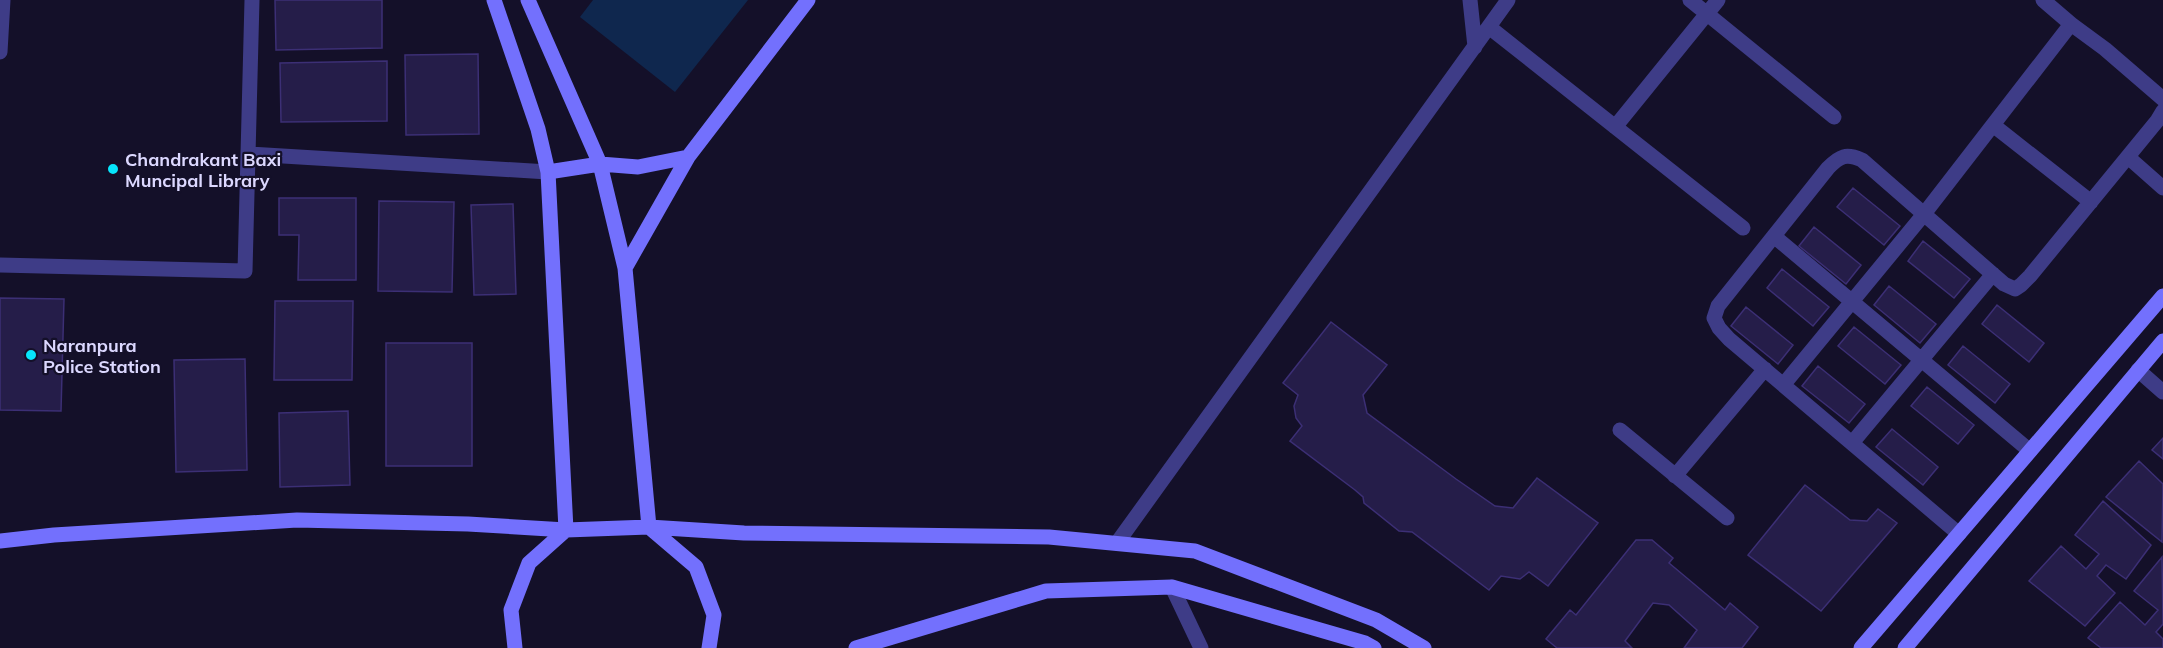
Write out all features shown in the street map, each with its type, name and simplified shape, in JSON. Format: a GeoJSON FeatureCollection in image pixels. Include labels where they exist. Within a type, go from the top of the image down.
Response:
{"type":"FeatureCollection","features":[{"type":"Feature","properties":{"kind":"main road"},"geometry":{"type":"LineString","coordinates":[[494,0],[538,129],[548,172],[566,530]]}},
{"type":"Feature","properties":{"kind":"main road"},"geometry":{"type":"LineString","coordinates":[[528,0],[600,164],[624,268],[648,527],[696,567],[714,615],[709,648]]}},
{"type":"Feature","properties":{"kind":"main road"},"geometry":{"type":"LineString","coordinates":[[624,268],[688,157],[808,0]]}},
{"type":"Feature","properties":{"kind":"main road"},"geometry":{"type":"LineString","coordinates":[[548,172],[600,164],[638,167],[688,157]]}},
{"type":"Feature","properties":{"kind":"main road"},"geometry":{"type":"LineString","coordinates":[[1861,648],[2163,296]]}},
{"type":"Feature","properties":{"kind":"main road"},"geometry":{"type":"LineString","coordinates":[[1905,648],[2163,341]]}},
{"type":"Feature","properties":{"kind":"main road"},"geometry":{"type":"LineString","coordinates":[[0,541],[54,535],[297,520],[468,524],[566,530],[648,527],[744,533],[1049,537],[1195,551],[1376,620],[1424,648]]}},
{"type":"Feature","properties":{"kind":"main road"},"geometry":{"type":"LineString","coordinates":[[515,648],[511,610],[529,563],[566,530]]}},
{"type":"Feature","properties":{"kind":"main road"},"geometry":{"type":"LineString","coordinates":[[856,648],[1046,591],[1172,587],[1365,643],[1374,648]]}},
{"type":"Feature","properties":{"kind":"street"},"geometry":{"type":"LineString","coordinates":[[0,52],[3,0]]}},
{"type":"Feature","properties":{"kind":"street"},"geometry":{"type":"LineString","coordinates":[[0,265],[245,271],[252,0]]}},
{"type":"Feature","properties":{"kind":"street"},"geometry":{"type":"LineString","coordinates":[[1470,0],[1475,47]]}},
{"type":"Feature","properties":{"kind":"street"},"geometry":{"type":"LineString","coordinates":[[1117,543],[1509,0]]}},
{"type":"Feature","properties":{"kind":"street"},"geometry":{"type":"LineString","coordinates":[[1690,0],[1834,117]]}},
{"type":"Feature","properties":{"kind":"street"},"geometry":{"type":"LineString","coordinates":[[1615,127],[1718,0]]}},
{"type":"Feature","properties":{"kind":"street"},"geometry":{"type":"LineString","coordinates":[[2043,0],[2163,99]]}},
{"type":"Feature","properties":{"kind":"street"},"geometry":{"type":"LineString","coordinates":[[1784,384],[1924,214],[2071,24]]}},
{"type":"Feature","properties":{"kind":"street"},"geometry":{"type":"LineString","coordinates":[[1489,27],[1743,228]]}},
{"type":"Feature","properties":{"kind":"street"},"geometry":{"type":"LineString","coordinates":[[1959,534],[1729,339],[1714,318],[1718,306],[1838,157],[1849,155],[1862,160],[2004,284],[2015,289],[2021,285],[2091,202],[2163,111]]}},
{"type":"Feature","properties":{"kind":"street"},"geometry":{"type":"LineString","coordinates":[[1993,125],[2091,202]]}},
{"type":"Feature","properties":{"kind":"street"},"geometry":{"type":"LineString","coordinates":[[248,154],[548,172]]}},
{"type":"Feature","properties":{"kind":"street"},"geometry":{"type":"LineString","coordinates":[[2128,157],[2163,188]]}},
{"type":"Feature","properties":{"kind":"street"},"geometry":{"type":"LineString","coordinates":[[1775,237],[2030,451]]}},
{"type":"Feature","properties":{"kind":"street"},"geometry":{"type":"LineString","coordinates":[[1852,443],[1993,274]]}},
{"type":"Feature","properties":{"kind":"street"},"geometry":{"type":"LineString","coordinates":[[1675,476],[1765,369]]}},
{"type":"Feature","properties":{"kind":"street"},"geometry":{"type":"LineString","coordinates":[[2138,370],[2163,392]]}},
{"type":"Feature","properties":{"kind":"street"},"geometry":{"type":"LineString","coordinates":[[1620,430],[1727,518]]}},
{"type":"Feature","properties":{"kind":"street"},"geometry":{"type":"LineString","coordinates":[[1172,587],[1201,648]]}},
{"type":"Feature","properties":{"kind":"water"},"geometry":{"type":"Polygon","coordinates":[[[593,0],[748,0],[675,92],[580,17],[593,0]]]}},
{"type":"Feature","properties":{"kind":"building"},"geometry":{"type":"Polygon","coordinates":[[[275,0],[382,0],[382,48],[276,50],[275,0]]]}},
{"type":"Feature","properties":{"kind":"building"},"geometry":{"type":"Polygon","coordinates":[[[478,54],[479,134],[406,135],[405,55],[478,54]]]}},
{"type":"Feature","properties":{"kind":"building"},"geometry":{"type":"Polygon","coordinates":[[[387,61],[387,121],[281,122],[280,63],[387,61]]]}},
{"type":"Feature","properties":{"kind":"building"},"geometry":{"type":"Polygon","coordinates":[[[1853,188],[1900,226],[1884,245],[1837,207],[1853,188]]]}},
{"type":"Feature","properties":{"kind":"building"},"geometry":{"type":"Polygon","coordinates":[[[279,198],[356,198],[356,280],[298,280],[299,235],[279,235],[279,198]]]}},
{"type":"Feature","properties":{"kind":"building"},"geometry":{"type":"Polygon","coordinates":[[[379,201],[454,202],[452,292],[378,291],[379,201]]]}},
{"type":"Feature","properties":{"kind":"building"},"geometry":{"type":"Polygon","coordinates":[[[513,204],[516,294],[474,295],[471,205],[513,204]]]}},
{"type":"Feature","properties":{"kind":"building"},"geometry":{"type":"Polygon","coordinates":[[[1814,227],[1861,265],[1846,284],[1799,246],[1814,227]]]}},
{"type":"Feature","properties":{"kind":"building"},"geometry":{"type":"Polygon","coordinates":[[[1923,241],[1970,279],[1954,298],[1908,261],[1923,241]]]}},
{"type":"Feature","properties":{"kind":"building"},"geometry":{"type":"Polygon","coordinates":[[[1782,269],[1829,307],[1813,326],[1767,288],[1782,269]]]}},
{"type":"Feature","properties":{"kind":"building"},"geometry":{"type":"Polygon","coordinates":[[[1889,286],[1936,324],[1920,343],[1874,305],[1889,286]]]}},
{"type":"Feature","properties":{"kind":"building","name":"Naranpura Police Station"},"geometry":{"type":"Polygon","coordinates":[[[0,298],[64,299],[61,411],[0,410],[0,298]]]}},
{"type":"Feature","properties":{"kind":"building"},"geometry":{"type":"Polygon","coordinates":[[[275,301],[353,301],[352,380],[274,380],[275,301]]]}},
{"type":"Feature","properties":{"kind":"building"},"geometry":{"type":"Polygon","coordinates":[[[1997,305],[2044,343],[2029,362],[1982,324],[1997,305]]]}},
{"type":"Feature","properties":{"kind":"building"},"geometry":{"type":"Polygon","coordinates":[[[1746,307],[1793,345],[1778,364],[1731,326],[1746,307]]]}},
{"type":"Feature","properties":{"kind":"building"},"geometry":{"type":"Polygon","coordinates":[[[1331,322],[1387,365],[1363,395],[1367,413],[1495,506],[1513,508],[1537,478],[1598,523],[1548,586],[1529,572],[1520,579],[1501,576],[1489,590],[1412,532],[1399,531],[1364,503],[1363,497],[1355,490],[1290,441],[1302,426],[1296,418],[1294,406],[1298,395],[1283,383],[1331,322]]]}},
{"type":"Feature","properties":{"kind":"building"},"geometry":{"type":"Polygon","coordinates":[[[1854,327],[1901,365],[1885,384],[1838,346],[1854,327]]]}},
{"type":"Feature","properties":{"kind":"building"},"geometry":{"type":"Polygon","coordinates":[[[386,343],[472,343],[472,466],[386,466],[386,343]]]}},
{"type":"Feature","properties":{"kind":"building"},"geometry":{"type":"Polygon","coordinates":[[[1963,346],[2010,384],[1995,403],[1948,365],[1963,346]]]}},
{"type":"Feature","properties":{"kind":"building"},"geometry":{"type":"Polygon","coordinates":[[[245,359],[247,470],[176,472],[174,360],[245,359]]]}},
{"type":"Feature","properties":{"kind":"building"},"geometry":{"type":"Polygon","coordinates":[[[1818,366],[1865,404],[1849,423],[1802,386],[1818,366]]]}},
{"type":"Feature","properties":{"kind":"building"},"geometry":{"type":"Polygon","coordinates":[[[1927,387],[1974,425],[1958,444],[1911,406],[1927,387]]]}},
{"type":"Feature","properties":{"kind":"building"},"geometry":{"type":"Polygon","coordinates":[[[348,411],[350,485],[280,487],[279,413],[348,411]]]}},
{"type":"Feature","properties":{"kind":"building"},"geometry":{"type":"Polygon","coordinates":[[[1892,429],[1938,467],[1923,485],[1876,447],[1892,429]]]}},
{"type":"Feature","properties":{"kind":"building"},"geometry":{"type":"Polygon","coordinates":[[[2163,438],[2163,459],[2152,450],[2163,438]]]}},
{"type":"Feature","properties":{"kind":"building"},"geometry":{"type":"Polygon","coordinates":[[[2139,461],[2163,484],[2162,542],[2106,497],[2139,461]]]}},
{"type":"Feature","properties":{"kind":"building"},"geometry":{"type":"Polygon","coordinates":[[[1805,485],[1850,520],[1867,521],[1878,509],[1897,523],[1821,611],[1748,555],[1805,485]]]}},
{"type":"Feature","properties":{"kind":"building"},"geometry":{"type":"Polygon","coordinates":[[[2103,501],[2151,545],[2126,579],[2106,565],[2097,576],[2115,593],[2085,626],[2029,581],[2061,546],[2086,569],[2099,554],[2075,535],[2103,501]]]}},
{"type":"Feature","properties":{"kind":"building"},"geometry":{"type":"Polygon","coordinates":[[[1636,540],[1652,540],[1673,558],[1669,563],[1725,610],[1730,603],[1758,627],[1742,648],[1684,648],[1697,630],[1669,605],[1653,603],[1625,641],[1632,648],[1557,648],[1546,639],[1570,610],[1576,615],[1636,540]]]}},
{"type":"Feature","properties":{"kind":"building"},"geometry":{"type":"Polygon","coordinates":[[[2162,557],[2163,624],[2156,632],[2163,639],[2163,648],[2101,648],[2088,638],[2120,602],[2145,625],[2158,610],[2134,591],[2162,557]]]}},
{"type":"Feature","properties":{"kind":"place","name":"Chandrakant Baxi Muncipal Library"},"geometry":{"type":"Point","coordinates":[113,169]}},
{"type":"Feature","properties":{"kind":"place","name":"Naranpura Police Station"},"geometry":{"type":"Point","coordinates":[31,355]}}]}
